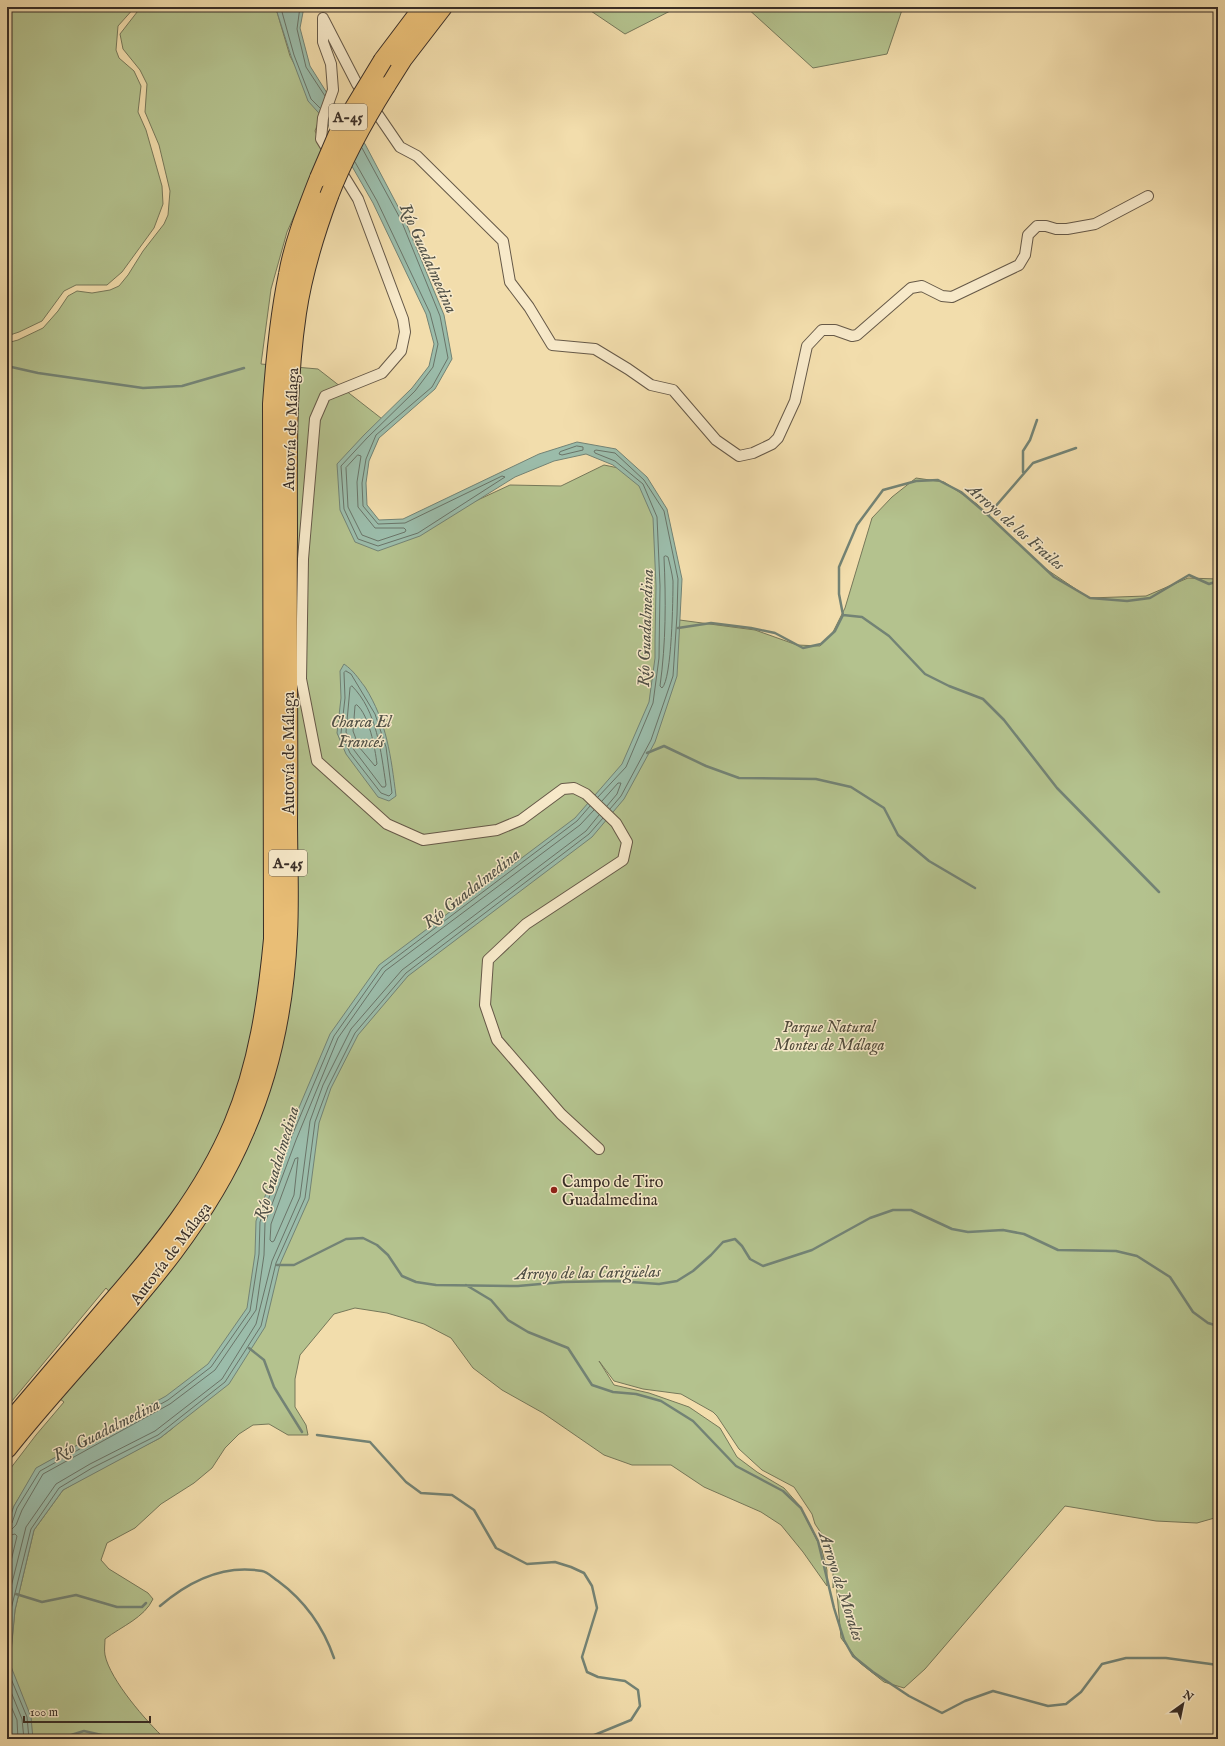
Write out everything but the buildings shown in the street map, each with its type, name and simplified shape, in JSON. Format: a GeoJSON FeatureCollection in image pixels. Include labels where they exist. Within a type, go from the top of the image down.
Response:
{"type":"FeatureCollection","features":[{"type":"Feature","properties":{"kind":"highway","name":"Autovía de Málaga"},"geometry":{"type":"LineString","coordinates":[[7,1425],[146,1263],[196,1196],[217,1159],[234,1124],[250,1077],[268,994],[273,939],[272,404],[277,341],[288,273],[302,222],[337,136],[383,60],[423,7]]}},
{"type":"Feature","properties":{"kind":"highway","name":"Autovía de Málaga"},"geometry":{"type":"LineString","coordinates":[[7,1449],[158,1272],[187,1235],[229,1167],[245,1132],[264,1082],[274,1044],[283,994],[288,934],[287,670],[290,378],[297,312],[308,256],[339,170],[360,128],[403,59],[443,7]]}},
{"type":"Feature","properties":{"kind":"street"},"geometry":{"type":"LineString","coordinates":[[599,1149],[561,1114],[497,1040],[485,1005],[486,983],[488,960],[526,924],[623,860],[627,842],[616,823],[586,794],[574,788],[563,789],[521,820],[497,830],[423,840],[387,824],[317,761],[301,679],[303,559],[315,419],[325,396],[382,373],[401,350],[405,332],[403,319],[358,199],[321,139],[323,118],[333,90],[331,64],[323,42],[324,18],[356,84],[400,146],[417,156],[503,241],[510,282],[529,307],[552,346],[595,348],[651,385],[673,390],[716,440],[739,456],[753,453],[772,444],[778,438],[795,401],[807,346],[822,330],[835,330],[852,336],[857,335],[911,288],[922,286],[942,296],[952,296],[1019,265],[1025,255],[1028,235],[1037,226],[1067,229],[1095,224],[1148,196]]}},
{"type":"Feature","properties":{"kind":"green space"},"geometry":{"type":"Polygon","coordinates":[[[7,7],[135,7],[118,26],[116,50],[119,58],[134,71],[141,86],[138,112],[146,130],[162,186],[163,204],[154,228],[122,272],[107,285],[76,285],[64,291],[42,321],[7,336],[7,7]]]}},
{"type":"Feature","properties":{"kind":"green space","name":"Parque Natural Montes de Málaga"},"geometry":{"type":"Polygon","coordinates":[[[141,7],[278,7],[277,12],[290,56],[321,115],[315,131],[324,149],[287,232],[271,289],[261,364],[318,369],[386,422],[350,500],[386,528],[439,518],[510,485],[561,486],[604,465],[633,471],[647,493],[668,554],[672,619],[755,630],[797,645],[820,646],[833,632],[845,608],[872,518],[892,497],[916,478],[944,482],[977,504],[1046,569],[1089,598],[1146,596],[1188,578],[1218,579],[1218,1517],[1197,1523],[1156,1521],[1065,1506],[925,1669],[904,1688],[884,1682],[860,1663],[841,1638],[836,1582],[833,1588],[833,1559],[829,1545],[815,1524],[812,1514],[794,1487],[762,1470],[739,1449],[713,1412],[681,1394],[643,1389],[614,1381],[599,1361],[614,1385],[649,1393],[689,1407],[720,1428],[737,1457],[757,1472],[784,1488],[799,1505],[822,1550],[827,1570],[827,1586],[803,1552],[781,1525],[761,1512],[704,1487],[671,1465],[632,1465],[604,1455],[543,1413],[502,1390],[473,1368],[451,1338],[424,1324],[387,1313],[355,1308],[334,1314],[300,1355],[295,1379],[295,1407],[306,1425],[308,1435],[288,1435],[269,1424],[253,1425],[239,1434],[225,1448],[212,1468],[194,1483],[161,1504],[135,1528],[107,1543],[101,1560],[109,1569],[148,1593],[153,1599],[149,1606],[138,1617],[105,1639],[105,1655],[108,1665],[121,1688],[139,1712],[165,1739],[7,1739],[7,1656],[10,1660],[15,1610],[34,1530],[63,1490],[94,1472],[160,1438],[173,1428],[109,1427],[37,1468],[14,1506],[7,1526],[7,1473],[64,1402],[47,1389],[120,1304],[106,1288],[7,1407],[7,343],[18,340],[43,328],[58,311],[68,296],[77,291],[92,293],[110,290],[119,286],[164,224],[168,215],[170,191],[159,145],[145,112],[147,84],[140,70],[123,49],[120,34],[141,7]]]}},
{"type":"Feature","properties":{"kind":"green space"},"geometry":{"type":"Polygon","coordinates":[[[585,7],[678,7],[625,34],[585,7]]]}},
{"type":"Feature","properties":{"kind":"green space"},"geometry":{"type":"Polygon","coordinates":[[[746,7],[903,7],[887,54],[813,68],[746,7]]]}},
{"type":"Feature","properties":{"kind":"water"},"geometry":{"type":"Polygon","coordinates":[[[278,7],[304,7],[300,28],[310,66],[327,93],[365,144],[404,218],[444,315],[452,359],[435,389],[379,438],[369,461],[366,483],[367,505],[379,520],[403,519],[539,454],[577,442],[616,449],[647,477],[667,509],[682,579],[677,676],[655,742],[624,799],[592,837],[408,976],[358,1035],[331,1088],[319,1123],[309,1199],[280,1264],[265,1327],[229,1384],[160,1438],[63,1490],[34,1530],[15,1610],[10,1664],[31,1717],[33,1739],[7,1739],[7,1526],[14,1506],[36,1468],[166,1396],[208,1364],[247,1308],[255,1254],[256,1221],[287,1136],[330,1034],[379,965],[575,818],[622,764],[649,702],[655,658],[656,586],[653,518],[639,486],[613,465],[586,454],[554,461],[515,477],[420,536],[378,551],[355,542],[340,510],[337,464],[412,388],[429,366],[434,344],[426,314],[373,203],[326,121],[308,101],[291,56],[277,12],[278,7]]]}},
{"type":"Feature","properties":{"kind":"water","name":"Charca El Francés"},"geometry":{"type":"Polygon","coordinates":[[[344,664],[353,672],[365,687],[383,727],[390,754],[396,796],[389,801],[378,797],[346,754],[337,733],[341,698],[340,671],[344,664]]]}},
{"type":"Feature","properties":{"kind":"waterway"},"geometry":{"type":"LineString","coordinates":[[7,366],[38,373],[143,388],[182,386],[244,368]]}},
{"type":"Feature","properties":{"kind":"waterway"},"geometry":{"type":"LineString","coordinates":[[1023,472],[1023,451],[1030,440],[1037,420]]}},
{"type":"Feature","properties":{"kind":"waterway"},"geometry":{"type":"LineString","coordinates":[[988,515],[1033,463],[1076,448]]}},
{"type":"Feature","properties":{"kind":"waterway","name":"Arroyo de los Frailes"},"geometry":{"type":"LineString","coordinates":[[678,628],[711,623],[751,628],[775,633],[803,648],[821,644],[835,631],[843,615],[839,594],[839,567],[857,525],[883,490],[916,481],[938,480],[961,492],[988,515],[1054,577],[1090,598],[1127,601],[1150,598],[1189,575],[1209,584],[1218,581]]}},
{"type":"Feature","properties":{"kind":"waterway"},"geometry":{"type":"LineString","coordinates":[[843,615],[862,617],[889,636],[925,674],[949,686],[983,699],[1004,720],[1057,788],[1159,892]]}},
{"type":"Feature","properties":{"kind":"waterway"},"geometry":{"type":"LineString","coordinates":[[647,753],[664,746],[706,766],[739,778],[816,779],[851,787],[884,808],[898,835],[929,861],[975,888]]}},
{"type":"Feature","properties":{"kind":"waterway","name":"Arroyo de las Carigüelas"},"geometry":{"type":"LineString","coordinates":[[277,1265],[294,1265],[346,1239],[363,1238],[377,1245],[388,1255],[402,1276],[416,1282],[436,1285],[518,1286],[563,1282],[617,1281],[659,1284],[677,1281],[693,1271],[723,1242],[735,1239],[742,1246],[750,1259],[763,1266],[812,1250],[870,1218],[893,1210],[911,1210],[952,1229],[968,1232],[1003,1230],[1024,1234],[1058,1250],[1116,1251],[1137,1256],[1170,1277],[1193,1312],[1208,1323],[1218,1326]]}},
{"type":"Feature","properties":{"kind":"waterway","name":"Arroyo de Morales"},"geometry":{"type":"LineString","coordinates":[[466,1285],[491,1300],[508,1320],[528,1332],[568,1348],[592,1385],[613,1392],[636,1394],[661,1401],[693,1421],[736,1466],[783,1491],[801,1508],[818,1541],[834,1608],[844,1640],[853,1656],[873,1672],[909,1696],[942,1713],[965,1701],[993,1691],[1048,1706],[1066,1704],[1081,1692],[1102,1664],[1126,1658],[1166,1658],[1218,1665]]}},
{"type":"Feature","properties":{"kind":"waterway"},"geometry":{"type":"LineString","coordinates":[[249,1348],[264,1360],[274,1387],[302,1432]]}},
{"type":"Feature","properties":{"kind":"waterway"},"geometry":{"type":"LineString","coordinates":[[317,1435],[370,1442],[406,1482],[421,1493],[452,1495],[474,1510],[496,1548],[527,1564],[555,1562],[584,1573],[592,1586],[597,1608],[582,1657],[587,1672],[598,1677],[625,1681],[638,1690],[640,1706],[631,1720],[592,1736],[590,1739]]}},
{"type":"Feature","properties":{"kind":"waterway"},"geometry":{"type":"LineString","coordinates":[[160,1606],[182,1589],[207,1577],[234,1570],[262,1571],[270,1575],[288,1589],[305,1606],[319,1625],[330,1646],[334,1658]]}},
{"type":"Feature","properties":{"kind":"waterway"},"geometry":{"type":"LineString","coordinates":[[16,1594],[42,1602],[76,1595],[117,1607],[142,1607],[146,1603]]}},
{"type":"Feature","properties":{"kind":"waterway"},"geometry":{"type":"LineString","coordinates":[[58,1739],[84,1731],[119,1739]]}},
{"type":"Feature","properties":{"kind":"place","name":"Campo de Tiro Guadalmedina"},"geometry":{"type":"Point","coordinates":[554,1190]}},
{"type":"Feature","properties":{"kind":"water label","name":"Río Guadalmedina"},"geometry":{"type":"Point","coordinates":[429,258]}},
{"type":"Feature","properties":{"kind":"water label","name":"Río Guadalmedina"},"geometry":{"type":"Point","coordinates":[645,628]}},
{"type":"Feature","properties":{"kind":"water label","name":"Río Guadalmedina"},"geometry":{"type":"Point","coordinates":[471,888]}},
{"type":"Feature","properties":{"kind":"water label","name":"Río Guadalmedina"},"geometry":{"type":"Point","coordinates":[276,1163]}},
{"type":"Feature","properties":{"kind":"water label","name":"Río Guadalmedina"},"geometry":{"type":"Point","coordinates":[106,1429]}}]}
